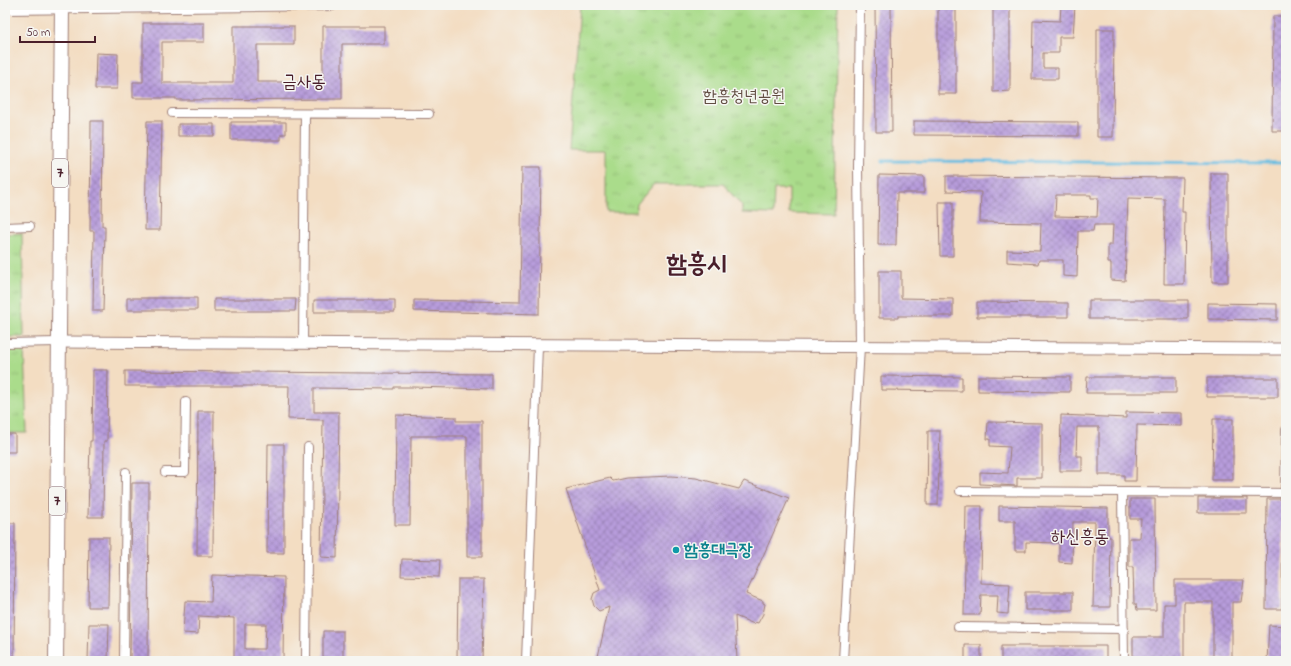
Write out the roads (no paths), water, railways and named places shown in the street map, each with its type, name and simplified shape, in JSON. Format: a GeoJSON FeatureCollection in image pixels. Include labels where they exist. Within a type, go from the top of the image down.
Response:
{"type":"FeatureCollection","features":[{"type":"Feature","properties":{"kind":"highway","name":"7"},"geometry":{"type":"LineString","coordinates":[[56,661],[62,8]]}},
{"type":"Feature","properties":{"kind":"street"},"geometry":{"type":"LineString","coordinates":[[843,661],[860,346],[858,167],[860,5]]}},
{"type":"Feature","properties":{"kind":"street"},"geometry":{"type":"LineString","coordinates":[[5,10],[62,8],[333,6]]}},
{"type":"Feature","properties":{"kind":"street"},"geometry":{"type":"LineString","coordinates":[[172,113],[429,114]]}},
{"type":"Feature","properties":{"kind":"street"},"geometry":{"type":"LineString","coordinates":[[303,344],[305,114]]}},
{"type":"Feature","properties":{"kind":"street"},"geometry":{"type":"LineString","coordinates":[[5,227],[30,226]]}},
{"type":"Feature","properties":{"kind":"street"},"geometry":{"type":"LineString","coordinates":[[5,343],[58,342],[538,346],[860,346],[1286,349]]}},
{"type":"Feature","properties":{"kind":"street"},"geometry":{"type":"LineString","coordinates":[[526,661],[538,346]]}},
{"type":"Feature","properties":{"kind":"street"},"geometry":{"type":"LineString","coordinates":[[166,472],[185,472],[186,402]]}},
{"type":"Feature","properties":{"kind":"street"},"geometry":{"type":"LineString","coordinates":[[960,491],[1286,493],[1286,430]]}},
{"type":"Feature","properties":{"kind":"street"},"geometry":{"type":"LineString","coordinates":[[306,661],[308,447]]}},
{"type":"Feature","properties":{"kind":"street"},"geometry":{"type":"LineString","coordinates":[[124,661],[126,472]]}},
{"type":"Feature","properties":{"kind":"street"},"geometry":{"type":"LineString","coordinates":[[1122,492],[1124,661]]}},
{"type":"Feature","properties":{"kind":"street"},"geometry":{"type":"LineString","coordinates":[[958,627],[1124,630]]}},
{"type":"Feature","properties":{"kind":"waterway"},"geometry":{"type":"LineString","coordinates":[[883,161],[1286,163]]}},
{"type":"Feature","properties":{"kind":"place","name":"함흥대극장"},"geometry":{"type":"Point","coordinates":[676,550]}},
{"type":"Feature","properties":{"kind":"district","name":"금사동"},"geometry":{"type":"Point","coordinates":[304,83]}},
{"type":"Feature","properties":{"kind":"district","name":"함흥시"},"geometry":{"type":"Point","coordinates":[697,265]}},
{"type":"Feature","properties":{"kind":"district","name":"하신흥동"},"geometry":{"type":"Point","coordinates":[1080,538]}},
{"type":"Feature","properties":{"kind":"park label","name":"함흥청년공원"},"geometry":{"type":"Point","coordinates":[744,96]}}]}
